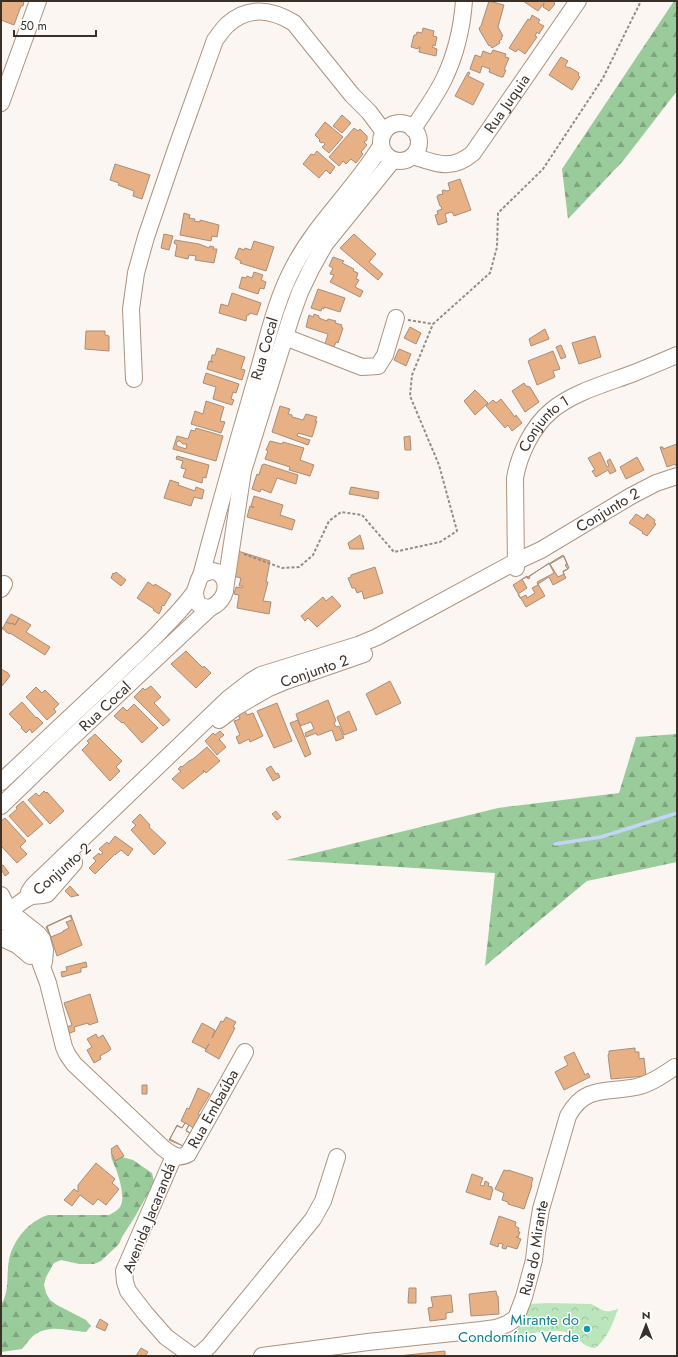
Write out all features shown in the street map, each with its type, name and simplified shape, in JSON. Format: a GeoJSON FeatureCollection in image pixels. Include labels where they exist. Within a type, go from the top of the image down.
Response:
{"type":"FeatureCollection","features":[{"type":"Feature","properties":{"kind":"street"},"geometry":{"type":"LineString","coordinates":[[1,103],[38,1]]}},
{"type":"Feature","properties":{"kind":"street"},"geometry":{"type":"LineString","coordinates":[[413,129],[444,80],[454,56],[460,32],[464,1]]}},
{"type":"Feature","properties":{"kind":"street","name":"Rua Juquia"},"geometry":{"type":"LineString","coordinates":[[413,156],[436,164],[450,164],[461,162],[473,153],[578,1]]}},
{"type":"Feature","properties":{"kind":"street"},"geometry":{"type":"LineString","coordinates":[[134,379],[131,309],[136,273],[146,237],[166,178],[215,40],[226,26],[234,19],[257,11],[273,13],[294,23],[352,95],[368,112],[383,139],[385,155],[394,160],[404,161],[413,156],[417,150],[419,142],[413,129],[408,125],[401,124],[395,124],[389,127],[383,139]]}},
{"type":"Feature","properties":{"kind":"street","name":"Rua Cocal"},"geometry":{"type":"LineString","coordinates":[[201,576],[232,459],[284,286],[302,251],[324,220],[373,159],[383,139]]}},
{"type":"Feature","properties":{"kind":"street","name":"Rua Cocal"},"geometry":{"type":"LineString","coordinates":[[226,583],[243,472],[300,292],[325,244],[394,160]]}},
{"type":"Feature","properties":{"kind":"street"},"geometry":{"type":"LineString","coordinates":[[285,337],[362,367],[378,366],[385,355],[396,318]]}},
{"type":"Feature","properties":{"kind":"street","name":"Conjunto 1"},"geometry":{"type":"LineString","coordinates":[[516,565],[515,478],[522,452],[542,422],[550,412],[561,403],[594,387],[634,373],[677,355]]}},
{"type":"Feature","properties":{"kind":"street","name":"Conjunto 2"},"geometry":{"type":"LineString","coordinates":[[4,915],[30,897],[220,714],[251,681],[261,675],[358,646],[379,642],[441,613],[516,565],[631,496],[656,483],[677,476]]}},
{"type":"Feature","properties":{"kind":"street"},"geometry":{"type":"LineString","coordinates":[[213,572],[219,573],[226,583],[225,593],[221,600],[210,608],[202,607],[196,601],[195,592],[201,576],[204,574],[213,572]]}},
{"type":"Feature","properties":{"kind":"street","name":"Rua Cocal"},"geometry":{"type":"LineString","coordinates":[[1,782],[164,628],[195,592]]}},
{"type":"Feature","properties":{"kind":"street","name":"Rua Cocal"},"geometry":{"type":"LineString","coordinates":[[1,806],[210,608]]}},
{"type":"Feature","properties":{"kind":"street"},"geometry":{"type":"LineString","coordinates":[[1,894],[4,915]]}},
{"type":"Feature","properties":{"kind":"street","name":"Avenida Jacarandá"},"geometry":{"type":"LineString","coordinates":[[4,915],[28,940],[34,949],[44,976],[64,1047],[74,1064],[174,1156],[124,1271],[128,1291],[145,1314],[166,1337],[192,1356]]}},
{"type":"Feature","properties":{"kind":"street"},"geometry":{"type":"LineString","coordinates":[[1,938],[44,976]]}},
{"type":"Feature","properties":{"kind":"street","name":"Rua Embaúba"},"geometry":{"type":"LineString","coordinates":[[174,1156],[182,1157],[188,1154],[245,1052]]}},
{"type":"Feature","properties":{"kind":"street","name":"Rua do Mirante"},"geometry":{"type":"LineString","coordinates":[[262,1356],[368,1342],[496,1328],[507,1324],[516,1318],[524,1297],[534,1260],[541,1209],[568,1116],[572,1109],[578,1101],[588,1095],[637,1087],[652,1081],[675,1067]]}},
{"type":"Feature","properties":{"kind":"street"},"geometry":{"type":"LineString","coordinates":[[198,1356],[209,1346],[312,1219],[324,1201],[337,1158]]}},
{"type":"Feature","properties":{"kind":"path"},"geometry":{"type":"LineString","coordinates":[[231,549],[282,568],[299,567],[312,555],[329,521],[341,512],[362,515],[394,552],[440,542],[457,531],[439,466],[410,396],[412,375],[433,324],[490,273],[498,247],[498,213],[543,169],[603,78],[642,1]]}},
{"type":"Feature","properties":{"kind":"path"},"geometry":{"type":"LineString","coordinates":[[396,318],[433,324]]}},
{"type":"Feature","properties":{"kind":"green space"},"geometry":{"type":"Polygon","coordinates":[[[674,1],[677,1],[677,91],[623,161],[568,219],[562,169],[674,1]]]}},
{"type":"Feature","properties":{"kind":"green space"},"geometry":{"type":"Polygon","coordinates":[[[677,734],[677,862],[587,881],[485,966],[495,873],[286,860],[498,808],[619,793],[636,737],[677,734]]]}},
{"type":"Feature","properties":{"kind":"green space"},"geometry":{"type":"Polygon","coordinates":[[[111,1154],[133,1160],[152,1173],[154,1181],[151,1188],[119,1244],[101,1261],[94,1264],[79,1264],[61,1260],[54,1263],[46,1277],[44,1285],[50,1300],[86,1320],[91,1326],[86,1332],[58,1329],[44,1330],[32,1337],[22,1349],[1,1352],[1,1305],[6,1294],[8,1266],[14,1245],[28,1227],[34,1222],[48,1215],[109,1215],[117,1210],[122,1201],[122,1192],[119,1177],[111,1154]]]}},
{"type":"Feature","properties":{"kind":"green space"},"geometry":{"type":"Polygon","coordinates":[[[528,1304],[591,1304],[604,1311],[618,1309],[606,1336],[595,1348],[587,1346],[568,1333],[563,1332],[542,1332],[515,1336],[528,1304]]]}},
{"type":"Feature","properties":{"kind":"building"},"geometry":{"type":"Polygon","coordinates":[[[1,1],[24,1],[14,25],[1,20],[1,1]]]}},
{"type":"Feature","properties":{"kind":"building"},"geometry":{"type":"Polygon","coordinates":[[[489,1],[504,5],[498,27],[503,36],[499,41],[500,43],[492,48],[490,45],[489,46],[479,28],[489,1]]]}},
{"type":"Feature","properties":{"kind":"building"},"geometry":{"type":"Polygon","coordinates":[[[523,1],[555,1],[555,4],[549,11],[543,7],[544,3],[538,11],[523,1]]]}},
{"type":"Feature","properties":{"kind":"building"},"geometry":{"type":"Polygon","coordinates":[[[532,15],[540,20],[538,23],[544,26],[539,34],[537,32],[535,36],[537,37],[525,54],[518,49],[516,52],[509,48],[528,19],[530,20],[532,15]]]}},
{"type":"Feature","properties":{"kind":"building"},"geometry":{"type":"Polygon","coordinates":[[[423,28],[434,31],[433,36],[437,37],[435,46],[433,45],[432,47],[437,49],[436,56],[419,52],[420,47],[418,49],[411,47],[414,35],[416,35],[417,32],[422,33],[423,28]]]}},
{"type":"Feature","properties":{"kind":"building"},"geometry":{"type":"Polygon","coordinates":[[[493,50],[506,54],[505,57],[509,58],[503,77],[489,72],[490,69],[482,66],[480,73],[470,69],[475,55],[481,57],[483,51],[491,54],[493,50]]]}},
{"type":"Feature","properties":{"kind":"building"},"geometry":{"type":"Polygon","coordinates":[[[561,57],[568,61],[565,66],[579,73],[578,75],[580,77],[572,90],[549,75],[561,57]]]}},
{"type":"Feature","properties":{"kind":"building"},"geometry":{"type":"Polygon","coordinates":[[[468,72],[470,73],[468,76],[484,84],[473,105],[455,96],[468,72]]]}},
{"type":"Feature","properties":{"kind":"building"},"geometry":{"type":"Polygon","coordinates":[[[342,115],[351,123],[342,133],[333,126],[342,115]]]}},
{"type":"Feature","properties":{"kind":"building"},"geometry":{"type":"Polygon","coordinates":[[[325,122],[343,137],[329,153],[322,147],[325,144],[323,142],[321,143],[315,135],[325,122]]]}},
{"type":"Feature","properties":{"kind":"building"},"geometry":{"type":"Polygon","coordinates":[[[354,128],[358,131],[360,129],[367,136],[367,140],[364,142],[367,145],[361,152],[363,154],[356,163],[351,159],[346,164],[343,161],[339,166],[329,157],[354,128]]]}},
{"type":"Feature","properties":{"kind":"building"},"geometry":{"type":"Polygon","coordinates":[[[317,151],[335,167],[330,174],[326,170],[319,178],[303,164],[311,154],[314,155],[317,151]]]}},
{"type":"Feature","properties":{"kind":"building"},"geometry":{"type":"Polygon","coordinates":[[[115,164],[150,175],[142,199],[133,196],[134,191],[118,185],[119,183],[110,180],[115,164]]]}},
{"type":"Feature","properties":{"kind":"building"},"geometry":{"type":"Polygon","coordinates":[[[460,179],[471,210],[454,216],[452,212],[445,214],[447,222],[438,225],[435,215],[438,214],[437,211],[442,209],[437,197],[438,195],[443,194],[443,190],[450,190],[448,183],[460,179]]]}},
{"type":"Feature","properties":{"kind":"building"},"geometry":{"type":"Polygon","coordinates":[[[184,213],[190,215],[189,218],[195,219],[194,221],[200,222],[200,220],[219,225],[217,237],[212,236],[211,241],[180,235],[184,213]]]}},
{"type":"Feature","properties":{"kind":"building"},"geometry":{"type":"Polygon","coordinates":[[[164,234],[173,236],[169,250],[161,248],[164,234]]]}},
{"type":"Feature","properties":{"kind":"building"},"geometry":{"type":"Polygon","coordinates":[[[354,234],[376,254],[369,262],[383,274],[378,280],[340,248],[354,234]]]}},
{"type":"Feature","properties":{"kind":"building"},"geometry":{"type":"Polygon","coordinates":[[[175,240],[199,244],[209,248],[210,246],[214,247],[213,249],[217,249],[214,263],[195,260],[196,256],[189,255],[188,259],[175,256],[177,245],[174,243],[175,240]]]}},
{"type":"Feature","properties":{"kind":"building"},"geometry":{"type":"Polygon","coordinates":[[[254,241],[274,247],[266,271],[240,263],[241,261],[235,258],[239,248],[251,250],[254,241]]]}},
{"type":"Feature","properties":{"kind":"building"},"geometry":{"type":"Polygon","coordinates":[[[333,257],[344,261],[342,263],[354,269],[353,271],[358,273],[356,279],[359,280],[355,287],[363,291],[360,297],[330,282],[334,275],[330,274],[333,268],[329,266],[333,257]]]}},
{"type":"Feature","properties":{"kind":"building"},"geometry":{"type":"Polygon","coordinates":[[[254,272],[263,275],[261,280],[266,282],[264,289],[260,288],[258,294],[239,288],[242,277],[246,278],[247,276],[252,278],[254,272]]]}},
{"type":"Feature","properties":{"kind":"building"},"geometry":{"type":"Polygon","coordinates":[[[318,289],[345,298],[340,312],[324,307],[321,311],[311,308],[318,289]]]}},
{"type":"Feature","properties":{"kind":"building"},"geometry":{"type":"Polygon","coordinates":[[[232,293],[261,303],[257,315],[250,313],[247,315],[246,321],[219,313],[221,304],[228,306],[232,293]]]}},
{"type":"Feature","properties":{"kind":"building"},"geometry":{"type":"Polygon","coordinates":[[[314,314],[319,316],[319,318],[327,321],[328,319],[336,321],[335,323],[342,325],[341,327],[343,328],[338,343],[336,342],[334,347],[336,348],[335,351],[325,344],[328,334],[306,327],[309,315],[313,317],[314,314]]]}},
{"type":"Feature","properties":{"kind":"building"},"geometry":{"type":"Polygon","coordinates":[[[410,327],[421,333],[416,344],[404,338],[410,327]]]}},
{"type":"Feature","properties":{"kind":"building"},"geometry":{"type":"Polygon","coordinates":[[[545,329],[549,339],[531,346],[529,339],[545,329]]]}},
{"type":"Feature","properties":{"kind":"building"},"geometry":{"type":"Polygon","coordinates":[[[86,331],[105,331],[105,335],[109,336],[109,351],[85,349],[86,331]]]}},
{"type":"Feature","properties":{"kind":"building"},"geometry":{"type":"Polygon","coordinates":[[[595,336],[601,357],[579,364],[572,343],[595,336]]]}},
{"type":"Feature","properties":{"kind":"building"},"geometry":{"type":"Polygon","coordinates":[[[561,345],[566,357],[561,359],[556,347],[561,345]]]}},
{"type":"Feature","properties":{"kind":"building"},"geometry":{"type":"Polygon","coordinates":[[[217,348],[245,357],[241,369],[245,370],[242,380],[207,369],[209,361],[213,362],[211,361],[212,355],[215,355],[217,348]]]}},
{"type":"Feature","properties":{"kind":"building"},"geometry":{"type":"Polygon","coordinates":[[[399,349],[411,354],[406,366],[394,360],[399,349]]]}},
{"type":"Feature","properties":{"kind":"building"},"geometry":{"type":"Polygon","coordinates":[[[553,351],[560,369],[553,371],[555,377],[537,385],[528,361],[553,351]]]}},
{"type":"Feature","properties":{"kind":"building"},"geometry":{"type":"Polygon","coordinates":[[[206,373],[239,384],[236,393],[233,392],[231,399],[234,400],[232,405],[213,399],[216,387],[203,383],[206,373]]]}},
{"type":"Feature","properties":{"kind":"building"},"geometry":{"type":"Polygon","coordinates":[[[524,383],[526,386],[530,387],[539,402],[525,412],[512,391],[524,383]]]}},
{"type":"Feature","properties":{"kind":"building"},"geometry":{"type":"Polygon","coordinates":[[[475,390],[488,403],[475,415],[464,401],[475,390]]]}},
{"type":"Feature","properties":{"kind":"building"},"geometry":{"type":"Polygon","coordinates":[[[501,399],[515,417],[516,415],[522,423],[512,431],[508,425],[505,428],[486,406],[493,400],[496,403],[501,399]]]}},
{"type":"Feature","properties":{"kind":"building"},"geometry":{"type":"Polygon","coordinates":[[[206,401],[224,407],[220,421],[225,422],[221,433],[191,424],[195,411],[203,414],[206,401]]]}},
{"type":"Feature","properties":{"kind":"building"},"geometry":{"type":"Polygon","coordinates":[[[280,406],[290,409],[288,414],[292,415],[292,417],[303,420],[306,414],[317,417],[312,437],[298,433],[297,436],[310,440],[308,445],[272,432],[280,406]]]}},
{"type":"Feature","properties":{"kind":"building"},"geometry":{"type":"Polygon","coordinates":[[[196,428],[223,436],[216,461],[173,449],[177,436],[188,439],[191,430],[195,431],[196,428]],[[180,441],[176,443],[177,446],[186,449],[187,444],[183,444],[180,441]]]}},
{"type":"Feature","properties":{"kind":"building"},"geometry":{"type":"Polygon","coordinates":[[[410,436],[411,450],[405,450],[404,437],[410,436]]]}},
{"type":"Feature","properties":{"kind":"building"},"geometry":{"type":"Polygon","coordinates":[[[270,441],[282,444],[283,442],[304,448],[300,460],[314,465],[310,476],[289,470],[290,467],[265,459],[268,451],[266,450],[270,441]]]}},
{"type":"Feature","properties":{"kind":"building"},"geometry":{"type":"Polygon","coordinates":[[[677,444],[677,465],[676,466],[675,464],[667,467],[660,447],[663,447],[663,449],[677,444]]]}},
{"type":"Feature","properties":{"kind":"building"},"geometry":{"type":"Polygon","coordinates":[[[600,452],[607,467],[609,466],[607,461],[610,459],[616,471],[610,474],[608,470],[596,477],[592,471],[595,470],[588,458],[600,452]]]}},
{"type":"Feature","properties":{"kind":"building"},"geometry":{"type":"Polygon","coordinates":[[[177,456],[209,465],[206,478],[203,477],[202,483],[183,477],[186,469],[181,468],[183,461],[176,459],[177,456]]]}},
{"type":"Feature","properties":{"kind":"building"},"geometry":{"type":"Polygon","coordinates":[[[637,457],[644,470],[626,479],[620,467],[637,457]]]}},
{"type":"Feature","properties":{"kind":"building"},"geometry":{"type":"Polygon","coordinates":[[[264,464],[298,475],[296,484],[277,478],[271,493],[261,489],[260,492],[252,489],[257,474],[259,475],[262,465],[264,464]]]}},
{"type":"Feature","properties":{"kind":"building"},"geometry":{"type":"Polygon","coordinates":[[[170,480],[179,483],[178,485],[195,491],[196,487],[204,490],[202,499],[194,497],[191,506],[164,498],[170,480]]]}},
{"type":"Feature","properties":{"kind":"building"},"geometry":{"type":"Polygon","coordinates":[[[351,487],[379,492],[378,499],[349,494],[351,487]]]}},
{"type":"Feature","properties":{"kind":"building"},"geometry":{"type":"Polygon","coordinates":[[[254,496],[283,505],[280,515],[295,520],[292,530],[247,517],[250,506],[253,508],[254,507],[251,506],[254,496]]]}},
{"type":"Feature","properties":{"kind":"building"},"geometry":{"type":"Polygon","coordinates":[[[636,514],[644,519],[647,514],[655,520],[654,523],[656,524],[647,536],[629,523],[636,514]]]}},
{"type":"Feature","properties":{"kind":"building"},"geometry":{"type":"Polygon","coordinates":[[[360,535],[364,549],[350,549],[348,543],[360,535]]]}},
{"type":"Feature","properties":{"kind":"building"},"geometry":{"type":"Polygon","coordinates":[[[238,551],[270,561],[266,582],[268,582],[263,601],[271,602],[269,614],[237,608],[239,595],[234,594],[236,587],[242,588],[243,586],[239,586],[241,578],[233,576],[238,551]]]}},
{"type":"Feature","properties":{"kind":"building"},"geometry":{"type":"Polygon","coordinates":[[[563,555],[567,564],[565,565],[568,569],[563,572],[566,578],[553,585],[549,577],[538,584],[545,596],[526,607],[513,585],[527,576],[528,579],[530,578],[529,576],[563,555]]]}},
{"type":"Feature","properties":{"kind":"building"},"geometry":{"type":"Polygon","coordinates":[[[564,556],[569,568],[563,571],[564,574],[558,577],[550,564],[564,556]]]}},
{"type":"Feature","properties":{"kind":"building"},"geometry":{"type":"Polygon","coordinates":[[[549,563],[554,573],[537,582],[538,585],[532,588],[535,593],[527,598],[526,595],[520,598],[518,594],[527,588],[522,579],[530,576],[549,563]]]}},
{"type":"Feature","properties":{"kind":"building"},"geometry":{"type":"Polygon","coordinates":[[[375,567],[383,593],[364,599],[362,591],[357,593],[355,588],[352,588],[348,578],[351,577],[351,575],[375,567]]]}},
{"type":"Feature","properties":{"kind":"building"},"geometry":{"type":"Polygon","coordinates":[[[116,572],[126,580],[121,586],[111,578],[113,573],[114,574],[116,572]]]}},
{"type":"Feature","properties":{"kind":"building"},"geometry":{"type":"Polygon","coordinates":[[[148,582],[154,586],[155,584],[171,594],[164,606],[163,605],[161,607],[162,608],[159,614],[137,598],[148,582]]]}},
{"type":"Feature","properties":{"kind":"building"},"geometry":{"type":"Polygon","coordinates":[[[332,596],[341,606],[317,627],[308,618],[305,621],[301,616],[323,597],[326,601],[332,596]]]}},
{"type":"Feature","properties":{"kind":"building"},"geometry":{"type":"Polygon","coordinates":[[[11,614],[19,618],[15,625],[6,622],[11,614]]]}},
{"type":"Feature","properties":{"kind":"building"},"geometry":{"type":"Polygon","coordinates":[[[19,618],[31,625],[26,632],[50,647],[45,655],[1,628],[3,628],[6,622],[15,625],[19,618]]]}},
{"type":"Feature","properties":{"kind":"building"},"geometry":{"type":"Polygon","coordinates":[[[186,651],[203,668],[204,666],[211,673],[196,688],[171,664],[186,651]]]}},
{"type":"Feature","properties":{"kind":"building"},"geometry":{"type":"Polygon","coordinates":[[[1,669],[10,676],[2,686],[1,686],[1,669]]]}},
{"type":"Feature","properties":{"kind":"building"},"geometry":{"type":"Polygon","coordinates":[[[390,681],[401,703],[376,715],[366,694],[390,681]]]}},
{"type":"Feature","properties":{"kind":"building"},"geometry":{"type":"Polygon","coordinates":[[[151,686],[161,697],[154,703],[170,720],[163,726],[134,697],[143,688],[145,690],[151,686]]]}},
{"type":"Feature","properties":{"kind":"building"},"geometry":{"type":"Polygon","coordinates":[[[36,687],[42,693],[45,690],[59,704],[54,709],[56,712],[47,720],[26,697],[36,687]]]}},
{"type":"Feature","properties":{"kind":"building"},"geometry":{"type":"Polygon","coordinates":[[[328,700],[336,721],[334,723],[336,727],[339,726],[344,738],[336,741],[332,730],[319,735],[316,733],[306,737],[305,733],[314,729],[311,722],[300,726],[296,714],[328,700]]]}},
{"type":"Feature","properties":{"kind":"building"},"geometry":{"type":"Polygon","coordinates":[[[22,702],[36,718],[37,717],[43,723],[32,733],[30,729],[26,733],[9,714],[22,702]]]}},
{"type":"Feature","properties":{"kind":"building"},"geometry":{"type":"Polygon","coordinates":[[[277,703],[292,741],[274,748],[257,711],[277,703]]]}},
{"type":"Feature","properties":{"kind":"building"},"geometry":{"type":"Polygon","coordinates":[[[134,704],[158,728],[142,743],[123,722],[122,723],[114,716],[123,707],[127,711],[134,704]]]}},
{"type":"Feature","properties":{"kind":"building"},"geometry":{"type":"Polygon","coordinates":[[[245,711],[247,715],[253,713],[263,736],[250,742],[249,739],[239,744],[236,737],[240,735],[234,721],[240,719],[238,714],[245,711]]]}},
{"type":"Feature","properties":{"kind":"building"},"geometry":{"type":"Polygon","coordinates":[[[349,711],[357,730],[344,735],[337,717],[349,711]]]}},
{"type":"Feature","properties":{"kind":"building"},"geometry":{"type":"Polygon","coordinates":[[[298,720],[311,754],[305,757],[290,723],[298,720]]]}},
{"type":"Feature","properties":{"kind":"building"},"geometry":{"type":"Polygon","coordinates":[[[220,731],[224,735],[219,739],[226,747],[217,755],[205,741],[213,733],[215,735],[220,731]]]}},
{"type":"Feature","properties":{"kind":"building"},"geometry":{"type":"Polygon","coordinates":[[[95,734],[122,761],[116,767],[120,771],[110,781],[82,750],[89,743],[87,741],[95,734]]]}},
{"type":"Feature","properties":{"kind":"building"},"geometry":{"type":"Polygon","coordinates":[[[207,747],[220,761],[206,773],[203,770],[204,772],[183,789],[172,779],[181,771],[178,769],[181,766],[182,767],[193,759],[207,747]]]}},
{"type":"Feature","properties":{"kind":"building"},"geometry":{"type":"Polygon","coordinates":[[[271,766],[280,777],[273,781],[266,769],[271,766]]]}},
{"type":"Feature","properties":{"kind":"building"},"geometry":{"type":"Polygon","coordinates":[[[44,791],[46,793],[47,792],[64,811],[50,824],[28,800],[36,793],[39,796],[44,791]]]}},
{"type":"Feature","properties":{"kind":"building"},"geometry":{"type":"Polygon","coordinates":[[[23,801],[43,824],[28,837],[9,816],[23,801]]]}},
{"type":"Feature","properties":{"kind":"building"},"geometry":{"type":"Polygon","coordinates":[[[276,811],[281,817],[277,820],[272,814],[276,811]]]}},
{"type":"Feature","properties":{"kind":"building"},"geometry":{"type":"Polygon","coordinates":[[[140,814],[150,825],[149,827],[166,843],[154,855],[131,830],[136,825],[132,822],[140,814]]]}},
{"type":"Feature","properties":{"kind":"building"},"geometry":{"type":"Polygon","coordinates":[[[5,818],[26,841],[20,847],[27,854],[17,863],[1,844],[1,821],[5,818]]]}},
{"type":"Feature","properties":{"kind":"building"},"geometry":{"type":"Polygon","coordinates":[[[115,836],[133,849],[128,856],[121,850],[95,874],[89,868],[96,861],[93,858],[99,853],[100,855],[103,853],[99,849],[107,842],[109,844],[115,836]]]}},
{"type":"Feature","properties":{"kind":"building"},"geometry":{"type":"Polygon","coordinates":[[[3,865],[9,873],[5,876],[1,869],[1,866],[3,865]]]}},
{"type":"Feature","properties":{"kind":"building"},"geometry":{"type":"Polygon","coordinates":[[[70,886],[79,895],[71,897],[65,891],[70,886]]]}},
{"type":"Feature","properties":{"kind":"building"},"geometry":{"type":"Polygon","coordinates":[[[71,915],[82,945],[57,956],[47,926],[71,915]]]}},
{"type":"Feature","properties":{"kind":"building"},"geometry":{"type":"Polygon","coordinates":[[[70,916],[72,920],[66,922],[69,928],[51,937],[46,927],[70,916]]]}},
{"type":"Feature","properties":{"kind":"building"},"geometry":{"type":"Polygon","coordinates":[[[86,962],[87,967],[81,968],[81,972],[62,977],[61,972],[67,971],[66,967],[86,962]]]}},
{"type":"Feature","properties":{"kind":"building"},"geometry":{"type":"Polygon","coordinates":[[[90,994],[98,1022],[74,1027],[75,1031],[70,1033],[67,1027],[72,1025],[64,1003],[90,994]]]}},
{"type":"Feature","properties":{"kind":"building"},"geometry":{"type":"Polygon","coordinates":[[[226,1017],[236,1022],[233,1027],[235,1028],[219,1059],[205,1051],[209,1044],[206,1049],[192,1042],[202,1023],[215,1030],[212,1038],[221,1021],[223,1022],[226,1017]]]}},
{"type":"Feature","properties":{"kind":"building"},"geometry":{"type":"Polygon","coordinates":[[[96,1034],[98,1038],[103,1035],[111,1049],[100,1056],[101,1059],[94,1063],[87,1050],[92,1047],[87,1039],[96,1034]]]}},
{"type":"Feature","properties":{"kind":"building"},"geometry":{"type":"Polygon","coordinates":[[[635,1048],[635,1052],[639,1052],[639,1059],[644,1058],[646,1076],[611,1079],[608,1055],[609,1051],[635,1048]]]}},
{"type":"Feature","properties":{"kind":"building"},"geometry":{"type":"Polygon","coordinates":[[[574,1052],[585,1075],[588,1073],[590,1077],[564,1090],[555,1072],[568,1065],[564,1057],[574,1052]]]}},
{"type":"Feature","properties":{"kind":"building"},"geometry":{"type":"Polygon","coordinates":[[[142,1085],[147,1085],[147,1094],[142,1094],[142,1085]]]}},
{"type":"Feature","properties":{"kind":"building"},"geometry":{"type":"Polygon","coordinates":[[[198,1088],[210,1094],[198,1114],[200,1115],[193,1128],[189,1125],[186,1131],[190,1133],[183,1146],[169,1140],[177,1126],[182,1128],[185,1123],[181,1121],[187,1108],[189,1109],[198,1088]]]}},
{"type":"Feature","properties":{"kind":"building"},"geometry":{"type":"Polygon","coordinates":[[[185,1123],[189,1125],[186,1130],[190,1133],[183,1146],[170,1139],[177,1125],[182,1128],[185,1123]]]}},
{"type":"Feature","properties":{"kind":"building"},"geometry":{"type":"Polygon","coordinates":[[[117,1145],[124,1156],[115,1161],[111,1149],[117,1145]]]}},
{"type":"Feature","properties":{"kind":"building"},"geometry":{"type":"Polygon","coordinates":[[[96,1163],[115,1179],[112,1183],[119,1189],[106,1205],[98,1199],[93,1205],[80,1195],[72,1206],[64,1200],[74,1189],[78,1192],[78,1185],[96,1163]]]}},
{"type":"Feature","properties":{"kind":"building"},"geometry":{"type":"Polygon","coordinates":[[[504,1170],[533,1178],[524,1209],[508,1204],[508,1202],[502,1200],[504,1193],[495,1189],[504,1170]]]}},
{"type":"Feature","properties":{"kind":"building"},"geometry":{"type":"Polygon","coordinates":[[[472,1174],[483,1178],[480,1185],[484,1186],[485,1181],[489,1183],[488,1186],[492,1187],[493,1189],[490,1200],[466,1192],[472,1174]]]}},
{"type":"Feature","properties":{"kind":"building"},"geometry":{"type":"Polygon","coordinates":[[[499,1216],[516,1222],[515,1226],[519,1228],[518,1232],[520,1232],[518,1237],[516,1237],[521,1239],[517,1249],[507,1246],[506,1249],[502,1248],[503,1244],[499,1243],[498,1247],[490,1244],[499,1216]]]}},
{"type":"Feature","properties":{"kind":"building"},"geometry":{"type":"Polygon","coordinates":[[[409,1288],[416,1288],[416,1303],[408,1303],[409,1288]]]}},
{"type":"Feature","properties":{"kind":"building"},"geometry":{"type":"Polygon","coordinates":[[[496,1291],[498,1296],[499,1314],[471,1316],[469,1294],[496,1291]]]}},
{"type":"Feature","properties":{"kind":"building"},"geometry":{"type":"Polygon","coordinates":[[[451,1295],[453,1312],[446,1313],[446,1319],[430,1321],[428,1308],[433,1307],[431,1297],[451,1295]]]}},
{"type":"Feature","properties":{"kind":"building"},"geometry":{"type":"Polygon","coordinates":[[[100,1319],[108,1324],[105,1331],[96,1327],[100,1319]]]}},
{"type":"Feature","properties":{"kind":"building"},"geometry":{"type":"Polygon","coordinates":[[[141,1348],[148,1352],[145,1356],[136,1356],[141,1348]]]}},
{"type":"Feature","properties":{"kind":"building"},"geometry":{"type":"Polygon","coordinates":[[[445,1351],[445,1355],[442,1356],[398,1356],[445,1351]]]}},
{"type":"Feature","properties":{"kind":"waterway"},"geometry":{"type":"LineString","coordinates":[[555,844],[601,837],[677,813]]}},
{"type":"Feature","properties":{"kind":"place","name":"Mirante do Condomínio Verde"},"geometry":{"type":"Point","coordinates":[587,1329]}}]}
